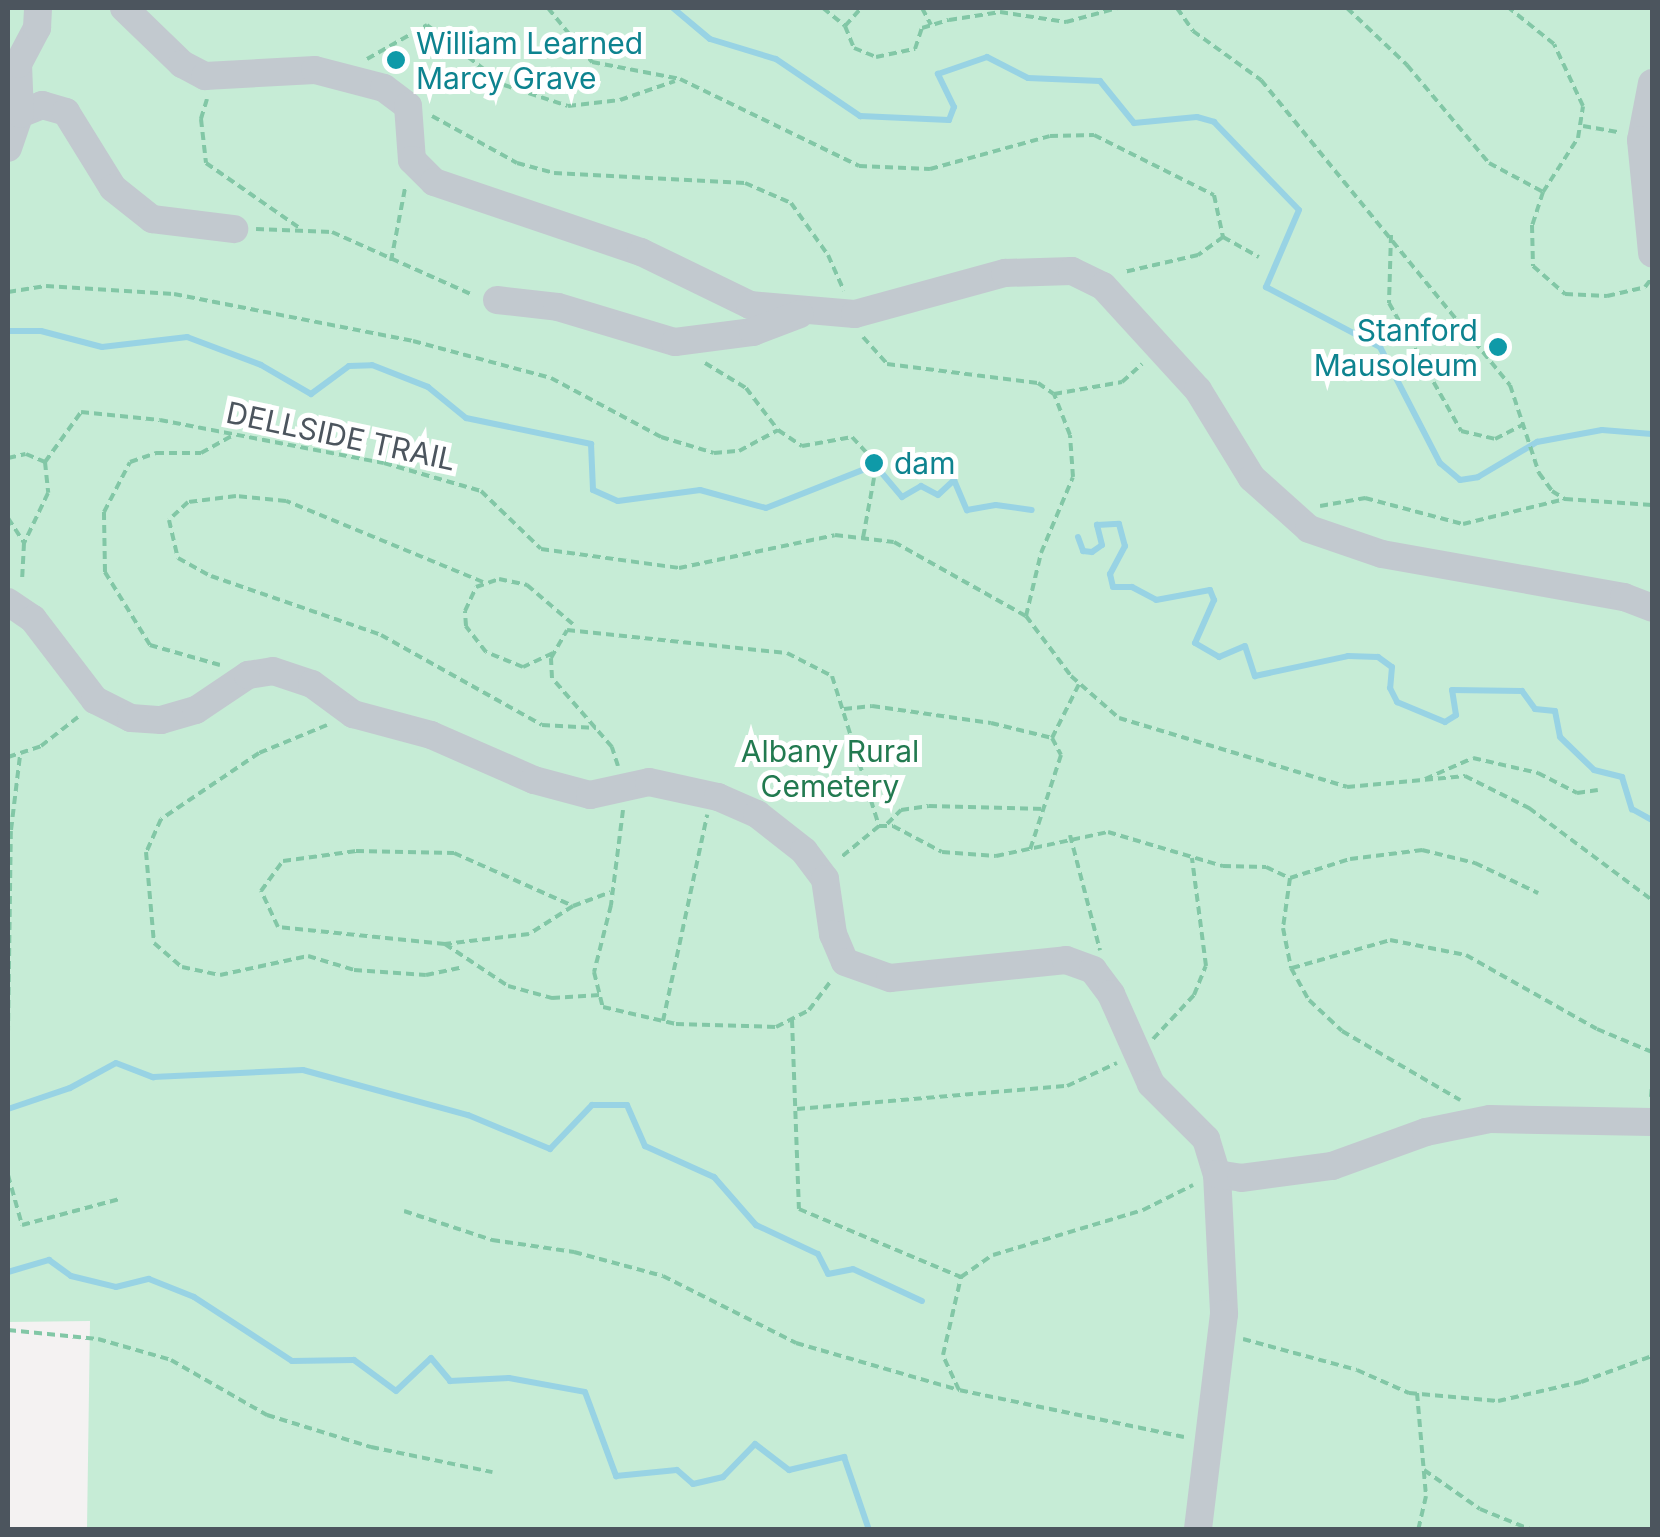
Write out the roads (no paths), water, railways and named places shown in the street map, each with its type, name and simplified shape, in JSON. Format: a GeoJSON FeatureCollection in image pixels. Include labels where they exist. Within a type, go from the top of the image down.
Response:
{"type":"FeatureCollection","features":[{"type":"Feature","properties":{"kind":"lane"},"geometry":{"type":"LineString","coordinates":[[8,148],[20,114],[18,64],[37,28],[38,8]]}},
{"type":"Feature","properties":{"kind":"lane"},"geometry":{"type":"LineString","coordinates":[[124,8],[182,64],[214,76],[315,70],[349,76],[405,103],[410,151],[423,175],[464,197],[641,252],[750,306],[801,314],[854,314],[1024,271],[1072,271],[1103,286],[1198,390],[1252,478],[1300,522],[1365,550],[1624,596],[1652,608]]}},
{"type":"Feature","properties":{"kind":"lane"},"geometry":{"type":"LineString","coordinates":[[1652,83],[1641,140],[1652,253]]}},
{"type":"Feature","properties":{"kind":"lane"},"geometry":{"type":"LineString","coordinates":[[20,114],[42,105],[66,112],[113,188],[152,220],[234,229]]}},
{"type":"Feature","properties":{"kind":"lane"},"geometry":{"type":"LineString","coordinates":[[497,300],[558,307],[676,342],[753,332],[801,314]]}},
{"type":"Feature","properties":{"kind":"lane"},"geometry":{"type":"LineString","coordinates":[[14,606],[95,700],[132,718],[161,720],[196,710],[253,674],[291,674],[353,714],[431,735],[534,780],[590,796],[649,782],[711,796],[757,814],[804,850],[821,873],[845,962],[890,978],[1066,960],[1093,970],[1151,1084],[1206,1140],[1217,1174],[1222,1333],[1198,1530]]}},
{"type":"Feature","properties":{"kind":"lane"},"geometry":{"type":"LineString","coordinates":[[1217,1174],[1242,1178],[1332,1166],[1426,1132],[1490,1119],[1652,1122]]}},
{"type":"Feature","properties":{"kind":"waterway"},"geometry":{"type":"LineString","coordinates":[[673,8],[710,39],[776,59],[860,116],[949,120],[954,107],[938,74],[987,57],[1028,78],[1100,81],[1134,123],[1197,117],[1214,122],[1299,210],[1266,287],[1380,347],[1440,463],[1460,480],[1478,477],[1537,442],[1602,430],[1652,434]]}},
{"type":"Feature","properties":{"kind":"waterway"},"geometry":{"type":"LineString","coordinates":[[8,331],[41,331],[102,347],[187,337],[261,365],[311,394],[349,366],[372,365],[428,387],[466,418],[591,444],[593,490],[618,501],[700,490],[766,508],[875,465],[902,497],[921,486],[938,495],[954,480],[967,510],[996,505],[1032,510]]}},
{"type":"Feature","properties":{"kind":"waterway"},"geometry":{"type":"LineString","coordinates":[[1078,537],[1083,551],[1092,552],[1102,545],[1097,525],[1119,524],[1125,546],[1110,574],[1113,587],[1132,587],[1156,600],[1210,590],[1214,600],[1195,643],[1219,657],[1245,646],[1255,676],[1348,656],[1378,657],[1392,667],[1390,688],[1397,702],[1445,722],[1456,715],[1452,690],[1522,691],[1535,709],[1555,711],[1560,737],[1594,770],[1622,777],[1632,809],[1652,820]]}},
{"type":"Feature","properties":{"kind":"waterway"},"geometry":{"type":"LineString","coordinates":[[8,1109],[70,1088],[116,1063],[153,1077],[303,1070],[468,1115],[550,1149],[592,1105],[627,1105],[645,1146],[714,1177],[756,1225],[818,1254],[828,1274],[853,1269],[922,1301]]}},
{"type":"Feature","properties":{"kind":"waterway"},"geometry":{"type":"LineString","coordinates":[[8,1272],[49,1260],[71,1276],[116,1287],[149,1279],[194,1297],[292,1361],[354,1360],[396,1391],[431,1358],[450,1381],[509,1378],[585,1392],[616,1476],[677,1470],[693,1484],[723,1477],[755,1444],[789,1470],[844,1457],[869,1530]]}},
{"type":"Feature","properties":{"kind":"place","name":"William Learned Marcy Grave"},"geometry":{"type":"Point","coordinates":[396,60]}},
{"type":"Feature","properties":{"kind":"place","name":"Stanford Mausoleum"},"geometry":{"type":"Point","coordinates":[1498,347]}},
{"type":"Feature","properties":{"kind":"place","name":"dam"},"geometry":{"type":"Point","coordinates":[874,463]}},
{"type":"Feature","properties":{"kind":"park label","name":"Albany Rural Cemetery"},"geometry":{"type":"Point","coordinates":[830,768]}}]}
